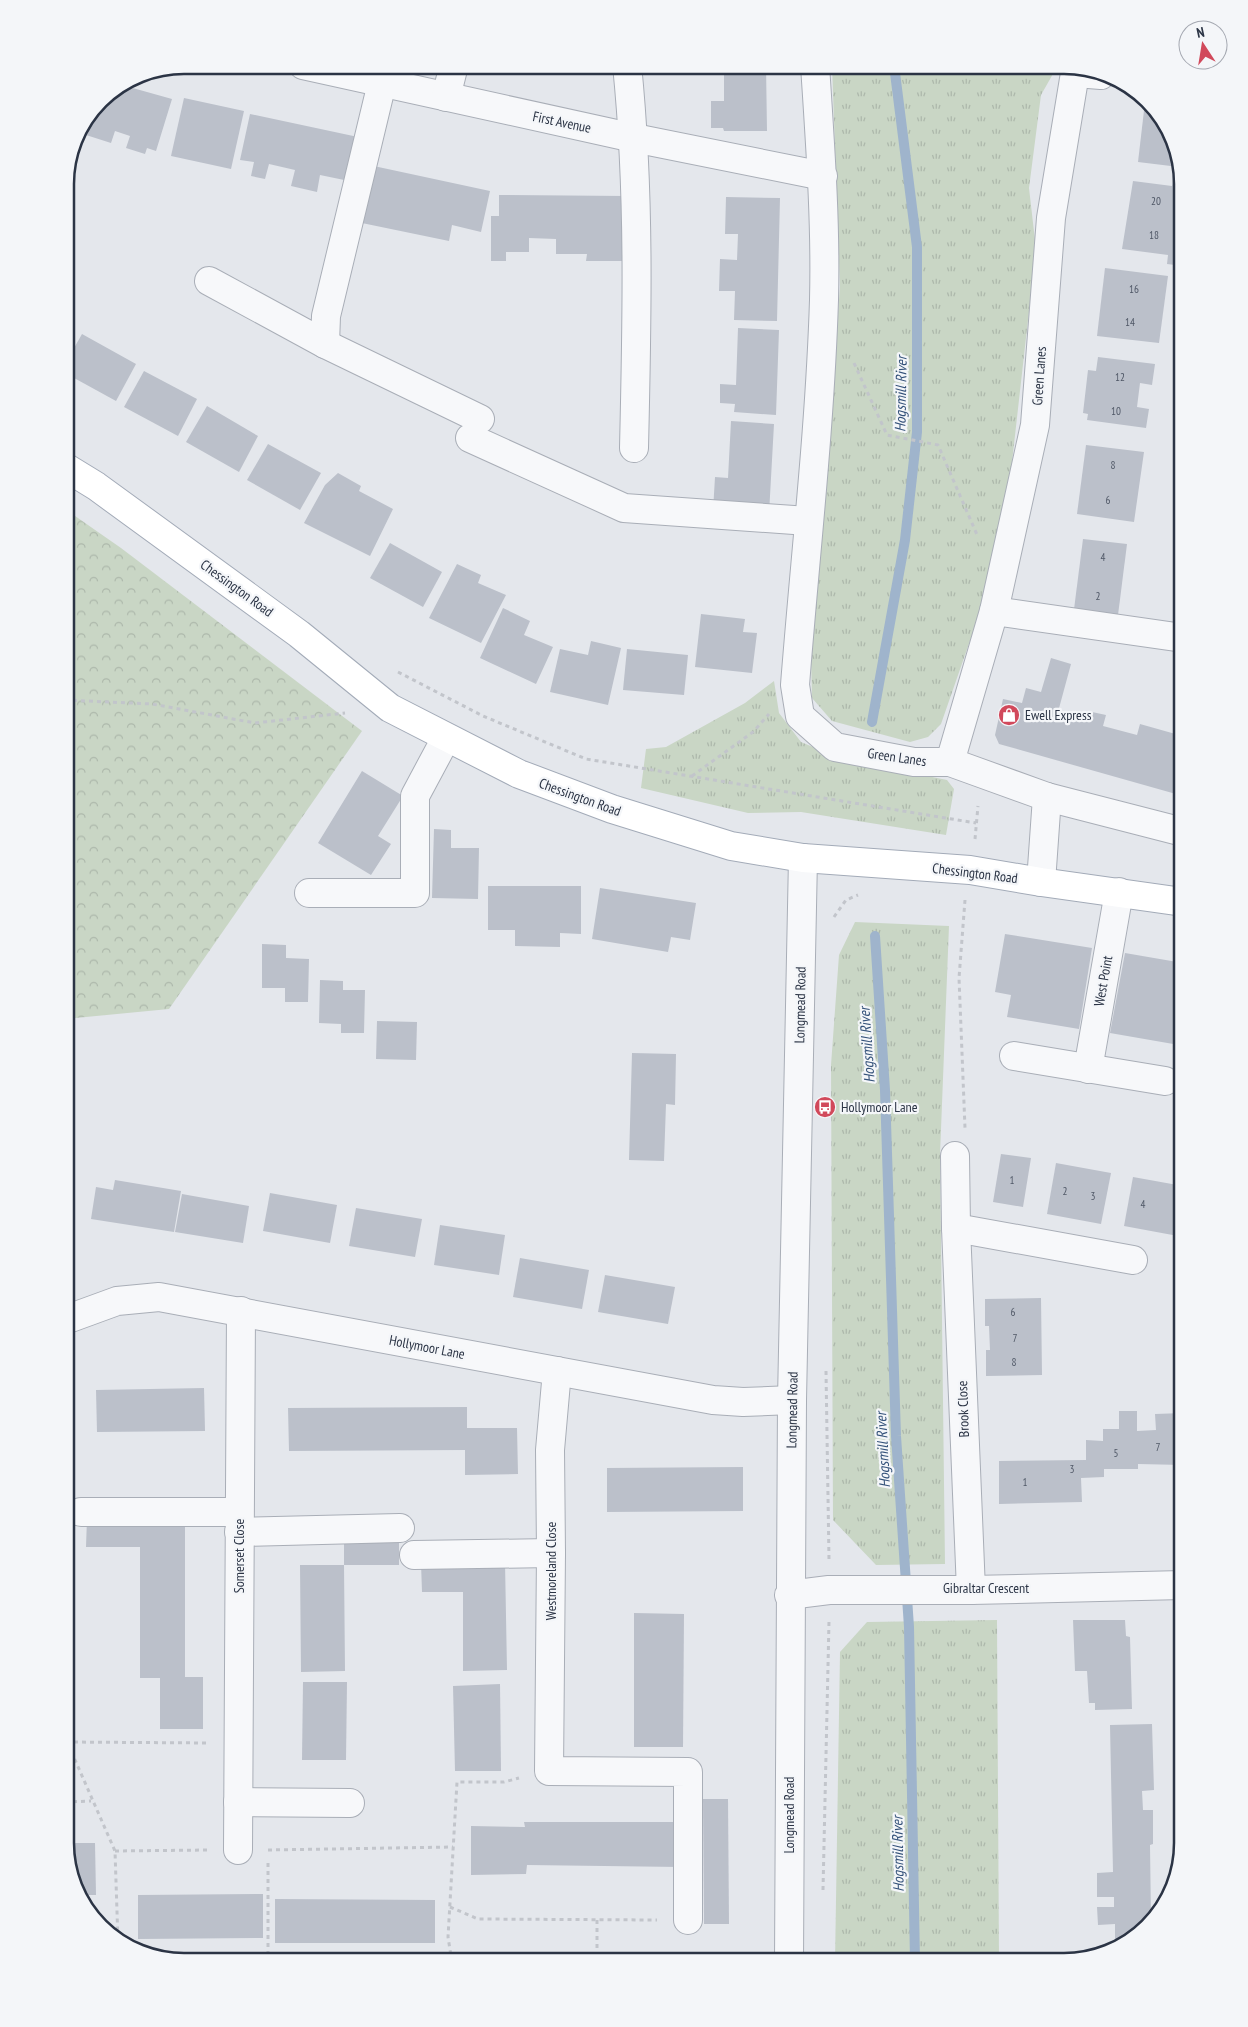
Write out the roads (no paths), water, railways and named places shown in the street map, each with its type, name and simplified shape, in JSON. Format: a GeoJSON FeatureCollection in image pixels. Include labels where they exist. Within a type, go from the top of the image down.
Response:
{"type":"FeatureCollection","features":[{"type":"Feature","properties":{"kind":"main road","name":"Chessington Road"},"geometry":{"type":"LineString","coordinates":[[74,473],[96,486],[299,634],[390,708],[519,774],[612,809],[732,846],[803,858],[970,870],[1174,901]]}},
{"type":"Feature","properties":{"kind":"street","name":"First Avenue"},"geometry":{"type":"LineString","coordinates":[[342,74],[634,138],[823,176]]}},
{"type":"Feature","properties":{"kind":"street"},"geometry":{"type":"LineString","coordinates":[[446,97],[452,74]]}},
{"type":"Feature","properties":{"kind":"street"},"geometry":{"type":"LineString","coordinates":[[628,74],[634,138],[636,362],[634,448]]}},
{"type":"Feature","properties":{"kind":"street","name":"Green Lanes"},"geometry":{"type":"LineString","coordinates":[[816,74],[823,176],[824,299],[795,685],[800,716],[835,747],[914,762],[950,762],[994,611],[1035,425],[1051,218],[1083,76]]}},
{"type":"Feature","properties":{"kind":"street"},"geometry":{"type":"LineString","coordinates":[[325,344],[326,316],[382,83]]}},
{"type":"Feature","properties":{"kind":"street"},"geometry":{"type":"LineString","coordinates":[[209,282],[624,508],[808,521]]}},
{"type":"Feature","properties":{"kind":"street"},"geometry":{"type":"LineString","coordinates":[[994,611],[1174,637]]}},
{"type":"Feature","properties":{"kind":"street"},"geometry":{"type":"LineString","coordinates":[[309,893],[414,893],[415,796],[446,738]]}},
{"type":"Feature","properties":{"kind":"street"},"geometry":{"type":"LineString","coordinates":[[950,762],[1047,797],[1174,830]]}},
{"type":"Feature","properties":{"kind":"street"},"geometry":{"type":"LineString","coordinates":[[1041,882],[1047,797]]}},
{"type":"Feature","properties":{"kind":"street","name":"Longmead Road"},"geometry":{"type":"LineString","coordinates":[[789,1953],[792,1400],[803,858]]}},
{"type":"Feature","properties":{"kind":"street","name":"West Point"},"geometry":{"type":"LineString","coordinates":[[1088,1069],[1119,892]]}},
{"type":"Feature","properties":{"kind":"street"},"geometry":{"type":"LineString","coordinates":[[1014,1056],[1165,1081]]}},
{"type":"Feature","properties":{"kind":"street","name":"Brook Close"},"geometry":{"type":"LineString","coordinates":[[955,1156],[956,1228],[971,1590]]}},
{"type":"Feature","properties":{"kind":"street"},"geometry":{"type":"LineString","coordinates":[[956,1228],[1133,1260]]}},
{"type":"Feature","properties":{"kind":"street","name":"Hollymoor Lane"},"geometry":{"type":"LineString","coordinates":[[74,1317],[117,1301],[159,1297],[713,1400],[744,1402],[792,1400]]}},
{"type":"Feature","properties":{"kind":"street","name":"Somerset Close"},"geometry":{"type":"LineString","coordinates":[[238,1850],[241,1311]]}},
{"type":"Feature","properties":{"kind":"street","name":"Westmoreland Close"},"geometry":{"type":"LineString","coordinates":[[557,1372],[550,1450],[549,1771],[688,1772],[688,1920]]}},
{"type":"Feature","properties":{"kind":"street"},"geometry":{"type":"LineString","coordinates":[[81,1512],[239,1522],[400,1528]]}},
{"type":"Feature","properties":{"kind":"street"},"geometry":{"type":"LineString","coordinates":[[414,1555],[551,1553]]}},
{"type":"Feature","properties":{"kind":"street","name":"Gibraltar Crescent"},"geometry":{"type":"LineString","coordinates":[[790,1595],[829,1590],[938,1588],[971,1590],[1174,1585]]}},
{"type":"Feature","properties":{"kind":"street"},"geometry":{"type":"LineString","coordinates":[[238,1802],[350,1803]]}},
{"type":"Feature","properties":{"kind":"waterway","name":"Hogsmill River"},"geometry":{"type":"LineString","coordinates":[[872,722],[905,540],[917,432],[917,247],[895,74]]}},
{"type":"Feature","properties":{"kind":"waterway","name":"Hogsmill River"},"geometry":{"type":"LineString","coordinates":[[875,936],[885,1090],[896,1436],[909,1627],[915,1953]]}},
{"type":"Feature","properties":{"kind":"place","name":"Ewell Express"},"geometry":{"type":"Point","coordinates":[1009,715]}},
{"type":"Feature","properties":{"kind":"place","name":"Hollymoor Lane"},"geometry":{"type":"Point","coordinates":[825,1107]}}]}
